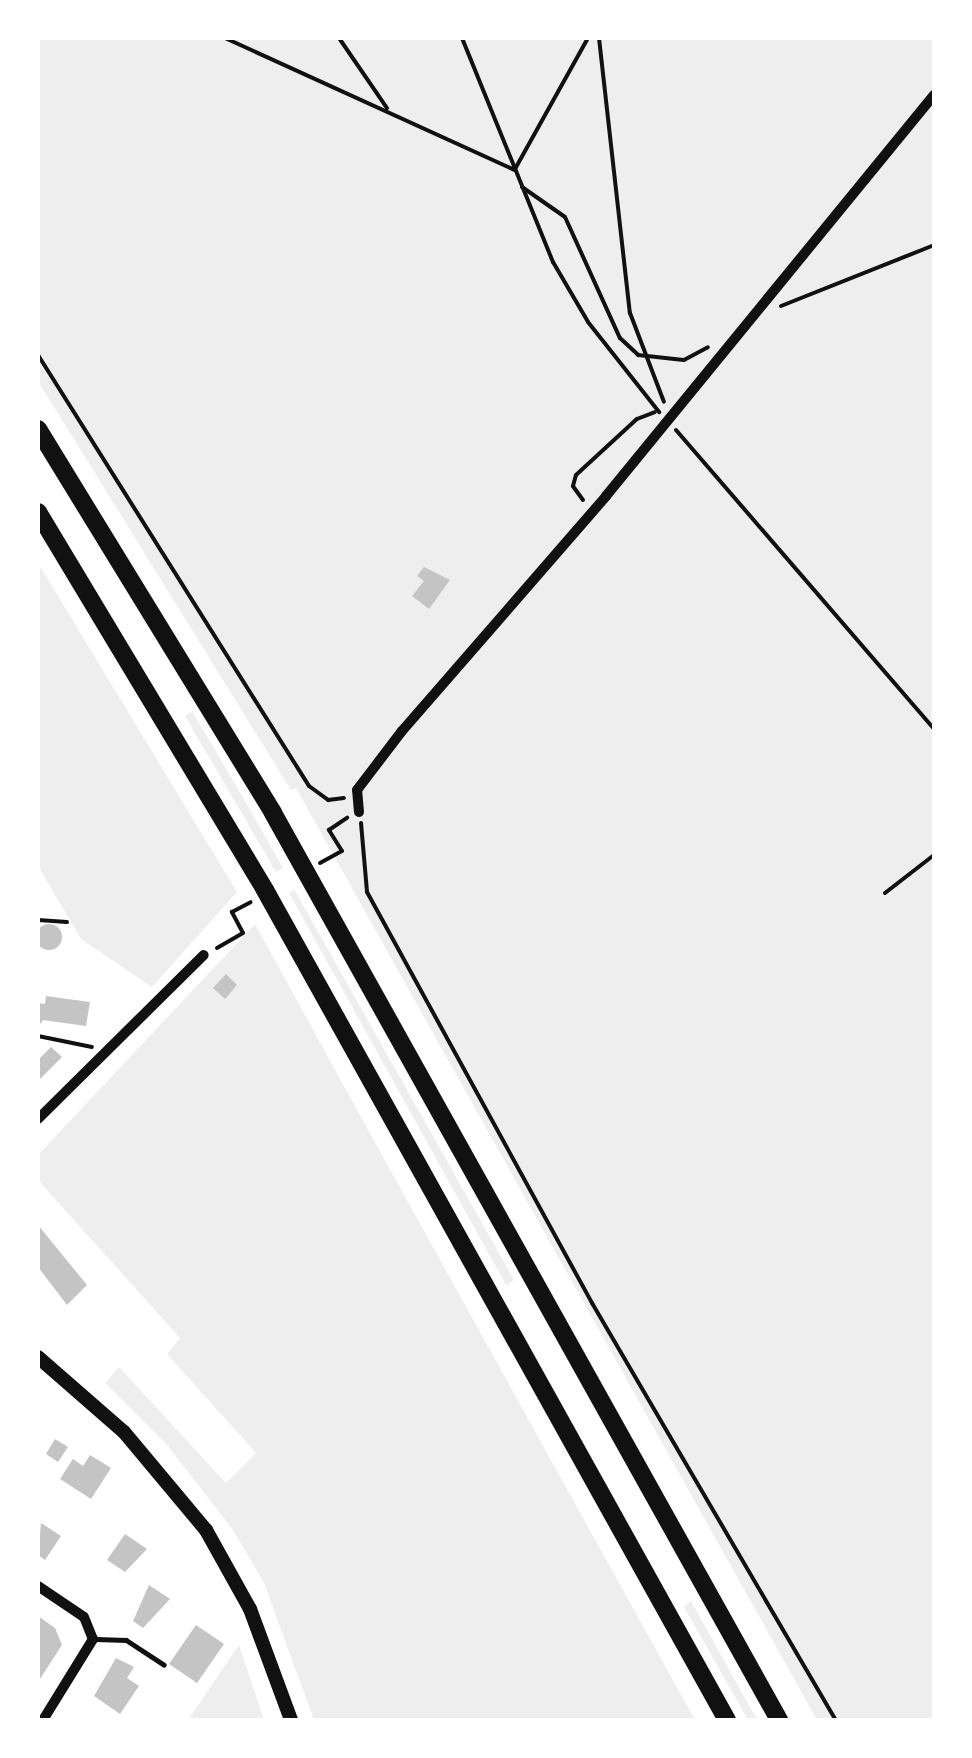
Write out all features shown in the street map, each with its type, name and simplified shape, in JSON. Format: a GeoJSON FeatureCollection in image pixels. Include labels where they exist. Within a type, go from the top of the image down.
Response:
{"type":"FeatureCollection","features":[{"type":"Feature","properties":{"kind":"highway"},"geometry":{"type":"LineString","coordinates":[[38,429],[305,868],[779,1720]]}},
{"type":"Feature","properties":{"kind":"highway"},"geometry":{"type":"LineString","coordinates":[[38,512],[265,890],[727,1720]]}},
{"type":"Feature","properties":{"kind":"main road"},"geometry":{"type":"LineString","coordinates":[[38,1357],[124,1432],[206,1530],[250,1609],[291,1720]]}},
{"type":"Feature","properties":{"kind":"street"},"geometry":{"type":"LineString","coordinates":[[356,813],[356,790],[668,421],[934,95]]}},
{"type":"Feature","properties":{"kind":"street"},"geometry":{"type":"LineString","coordinates":[[38,1120],[204,955]]}},
{"type":"Feature","properties":{"kind":"street"},"geometry":{"type":"LineString","coordinates":[[38,1586],[84,1617],[93,1640],[43,1720]]}},
{"type":"Feature","properties":{"kind":"lane"},"geometry":{"type":"LineString","coordinates":[[93,1640],[126,1640],[164,1665]]}},
{"type":"Feature","properties":{"kind":"path"},"geometry":{"type":"LineString","coordinates":[[224,38],[514,170]]}},
{"type":"Feature","properties":{"kind":"path"},"geometry":{"type":"LineString","coordinates":[[339,38],[389,111]]}},
{"type":"Feature","properties":{"kind":"path"},"geometry":{"type":"LineString","coordinates":[[462,38],[521,186],[588,322],[657,411],[934,729]]}},
{"type":"Feature","properties":{"kind":"path"},"geometry":{"type":"LineString","coordinates":[[514,170],[588,38]]}},
{"type":"Feature","properties":{"kind":"path"},"geometry":{"type":"LineString","coordinates":[[599,38],[630,313],[668,421]]}},
{"type":"Feature","properties":{"kind":"path"},"geometry":{"type":"LineString","coordinates":[[521,186],[564,217],[620,338],[646,357],[684,360],[711,345]]}},
{"type":"Feature","properties":{"kind":"path"},"geometry":{"type":"LineString","coordinates":[[754,314],[934,245]]}},
{"type":"Feature","properties":{"kind":"path"},"geometry":{"type":"LineString","coordinates":[[38,355],[309,786],[328,800],[356,790]]}},
{"type":"Feature","properties":{"kind":"path"},"geometry":{"type":"LineString","coordinates":[[593,510],[578,496],[576,475],[637,419],[657,411]]}},
{"type":"Feature","properties":{"kind":"path"},"geometry":{"type":"LineString","coordinates":[[310,868],[342,851],[329,830],[356,813],[367,892],[592,1304],[836,1720]]}},
{"type":"Feature","properties":{"kind":"path"},"geometry":{"type":"LineString","coordinates":[[885,892],[934,855]]}},
{"type":"Feature","properties":{"kind":"path"},"geometry":{"type":"LineString","coordinates":[[227,942],[243,933],[232,912],[263,895]]}},
{"type":"Feature","properties":{"kind":"path"},"geometry":{"type":"LineString","coordinates":[[38,920],[67,922]]}},
{"type":"Feature","properties":{"kind":"path"},"geometry":{"type":"LineString","coordinates":[[38,1036],[104,1054]]}},
{"type":"Feature","properties":{"kind":"shaded area"},"geometry":{"type":"Polygon","coordinates":[[[38,38],[934,38],[934,1720],[817,1720],[296,788],[291,790],[38,381],[38,38]]]}},
{"type":"Feature","properties":{"kind":"shaded area"},"geometry":{"type":"Polygon","coordinates":[[[38,563],[237,892],[152,987],[81,939],[38,866],[38,563]]]}},
{"type":"Feature","properties":{"kind":"shaded area"},"geometry":{"type":"Polygon","coordinates":[[[192,711],[283,868],[276,872],[185,716],[192,711]]]}},
{"type":"Feature","properties":{"kind":"shaded area"},"geometry":{"type":"Polygon","coordinates":[[[294,889],[514,1280],[506,1285],[289,893],[294,889]]]}},
{"type":"Feature","properties":{"kind":"shaded area"},"geometry":{"type":"Polygon","coordinates":[[[255,924],[695,1720],[314,1720],[264,1583],[233,1530],[168,1446],[105,1383],[119,1367],[226,1483],[256,1453],[167,1354],[180,1338],[38,1180],[38,1155],[255,924]]]}},
{"type":"Feature","properties":{"kind":"shaded area"},"geometry":{"type":"Polygon","coordinates":[[[691,1601],[758,1720],[748,1720],[684,1607],[691,1601]]]}},
{"type":"Feature","properties":{"kind":"shaded area"},"geometry":{"type":"Polygon","coordinates":[[[239,1645],[264,1720],[188,1720],[201,1701],[239,1645]]]}},
{"type":"Feature","properties":{"kind":"building"},"geometry":{"type":"Polygon","coordinates":[[[424,567],[450,580],[429,609],[412,596],[424,581],[417,576],[424,567]]]}},
{"type":"Feature","properties":{"kind":"building"},"geometry":{"type":"Polygon","coordinates":[[[49,924],[58,928],[62,937],[58,946],[49,950],[40,946],[36,937],[40,928],[49,924]]]}},
{"type":"Feature","properties":{"kind":"building"},"geometry":{"type":"Polygon","coordinates":[[[226,974],[237,985],[225,999],[213,988],[226,974]]]}},
{"type":"Feature","properties":{"kind":"building"},"geometry":{"type":"Polygon","coordinates":[[[46,996],[90,1002],[86,1026],[43,1020],[38,1027],[38,1003],[45,1004],[46,996]]]}},
{"type":"Feature","properties":{"kind":"building"},"geometry":{"type":"Polygon","coordinates":[[[51,1047],[62,1057],[38,1081],[38,1060],[51,1047]]]}},
{"type":"Feature","properties":{"kind":"building"},"geometry":{"type":"Polygon","coordinates":[[[38,1225],[87,1285],[67,1305],[38,1267],[38,1225]]]}},
{"type":"Feature","properties":{"kind":"building"},"geometry":{"type":"Polygon","coordinates":[[[55,1439],[68,1447],[58,1462],[46,1454],[55,1439]]]}},
{"type":"Feature","properties":{"kind":"building"},"geometry":{"type":"Polygon","coordinates":[[[90,1455],[111,1468],[91,1499],[60,1479],[73,1459],[83,1466],[90,1455]]]}},
{"type":"Feature","properties":{"kind":"building"},"geometry":{"type":"Polygon","coordinates":[[[41,1523],[61,1536],[45,1560],[38,1555],[41,1523]]]}},
{"type":"Feature","properties":{"kind":"building"},"geometry":{"type":"Polygon","coordinates":[[[125,1534],[147,1549],[125,1572],[107,1560],[125,1534]]]}},
{"type":"Feature","properties":{"kind":"building"},"geometry":{"type":"Polygon","coordinates":[[[149,1585],[170,1599],[143,1628],[133,1621],[149,1585]]]}},
{"type":"Feature","properties":{"kind":"building"},"geometry":{"type":"Polygon","coordinates":[[[38,1616],[55,1628],[62,1645],[38,1682],[38,1616]]]}},
{"type":"Feature","properties":{"kind":"building"},"geometry":{"type":"Polygon","coordinates":[[[196,1625],[224,1644],[197,1683],[169,1664],[196,1625]]]}},
{"type":"Feature","properties":{"kind":"building"},"geometry":{"type":"Polygon","coordinates":[[[116,1658],[134,1667],[127,1678],[139,1686],[120,1714],[94,1696],[116,1658]]]}}]}
